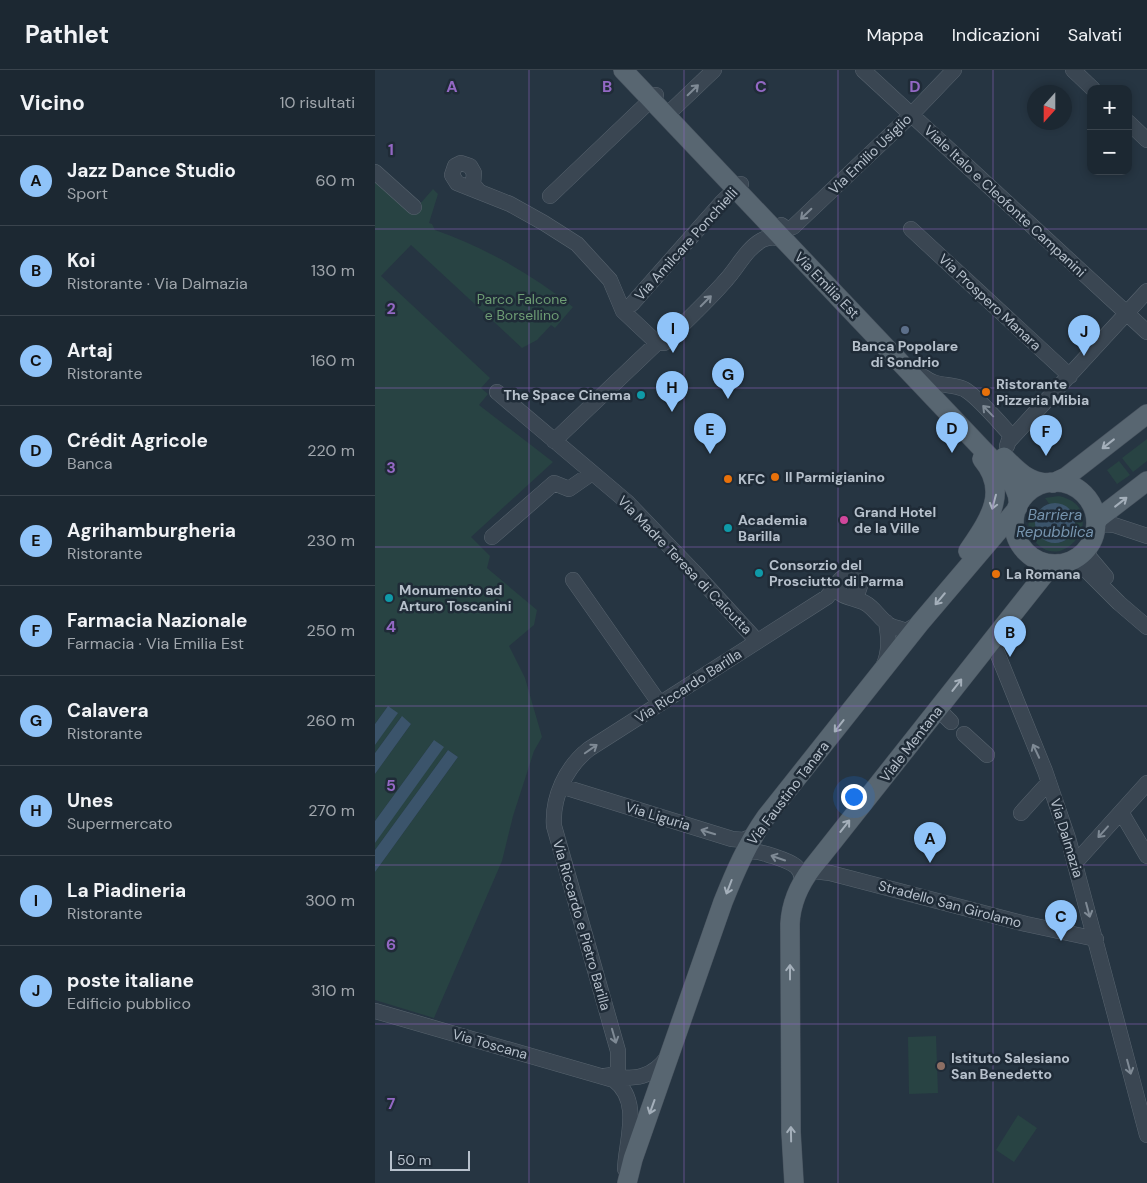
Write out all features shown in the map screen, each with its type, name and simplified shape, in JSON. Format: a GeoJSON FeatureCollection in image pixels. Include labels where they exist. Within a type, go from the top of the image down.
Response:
{"type":"FeatureCollection","features":[{"type":"Feature","properties":{"kind":"main road","name":"Via Emilia Est"},"geometry":{"type":"LineString","coordinates":[[623,70],[654,98],[738,186],[781,225],[924,377],[1013,466],[1036,482],[1050,483]]}},
{"type":"Feature","properties":{"kind":"main road","name":"Via Emilia Est"},"geometry":{"type":"LineString","coordinates":[[632,70],[654,98],[671,111],[787,244],[1010,479],[1017,493],[1017,508]]}},
{"type":"Feature","properties":{"kind":"main road"},"geometry":{"type":"LineString","coordinates":[[1147,414],[1067,476],[1029,492],[1017,508],[1015,520],[1016,534],[1026,552],[1044,562],[1068,562],[1083,554],[1087,549],[1096,526],[1103,516],[1147,481]]}},
{"type":"Feature","properties":{"kind":"main road"},"geometry":{"type":"LineString","coordinates":[[950,416],[960,435],[988,467],[994,480],[996,492],[989,516],[966,555],[955,581]]}},
{"type":"Feature","properties":{"kind":"main road"},"geometry":{"type":"LineString","coordinates":[[1050,483],[1073,486],[1083,494],[1091,504],[1096,526]]}},
{"type":"Feature","properties":{"kind":"main road","name":"Via Faustino Tanara"},"geometry":{"type":"LineString","coordinates":[[626,1183],[723,902],[741,859],[754,835],[881,673],[1017,508]]}},
{"type":"Feature","properties":{"kind":"main road","name":"Viale Mentana"},"geometry":{"type":"LineString","coordinates":[[794,1183],[791,1125],[790,924],[793,904],[803,882],[944,716],[997,635],[1048,570],[1068,562]]}},
{"type":"Feature","properties":{"kind":"street"},"geometry":{"type":"LineString","coordinates":[[671,111],[714,70]]}},
{"type":"Feature","properties":{"kind":"street","name":"Viale Italo e Cleofonte Campanini"},"geometry":{"type":"LineString","coordinates":[[863,70],[1147,332]]}},
{"type":"Feature","properties":{"kind":"street","name":"Via Emilio Usiglio"},"geometry":{"type":"LineString","coordinates":[[781,225],[787,229],[793,227],[911,115],[954,70]]}},
{"type":"Feature","properties":{"kind":"street"},"geometry":{"type":"LineString","coordinates":[[1073,70],[1089,85]]}},
{"type":"Feature","properties":{"kind":"street"},"geometry":{"type":"LineString","coordinates":[[550,196],[654,98]]}},
{"type":"Feature","properties":{"kind":"street"},"geometry":{"type":"LineString","coordinates":[[1132,126],[1147,140]]}},
{"type":"Feature","properties":{"kind":"street"},"geometry":{"type":"LineString","coordinates":[[375,172],[414,207]]}},
{"type":"Feature","properties":{"kind":"street","name":"Via Amilcare Ponchielli"},"geometry":{"type":"LineString","coordinates":[[632,304],[738,186]]}},
{"type":"Feature","properties":{"kind":"street"},"geometry":{"type":"LineString","coordinates":[[478,190],[528,214],[577,244],[610,280],[623,310],[657,343]]}},
{"type":"Feature","properties":{"kind":"street","name":"Via Prospero Manara"},"geometry":{"type":"LineString","coordinates":[[911,229],[1070,376]]}},
{"type":"Feature","properties":{"kind":"street"},"geometry":{"type":"LineString","coordinates":[[554,441],[657,343],[664,342],[671,336],[727,279],[747,252],[762,240],[776,238],[787,244]]}},
{"type":"Feature","properties":{"kind":"street"},"geometry":{"type":"LineString","coordinates":[[1009,441],[1147,292]]}},
{"type":"Feature","properties":{"kind":"street"},"geometry":{"type":"LineString","coordinates":[[924,377],[935,384],[956,386],[970,392],[1009,433],[1007,454],[1013,466]]}},
{"type":"Feature","properties":{"kind":"street","name":"Via Madre Teresa di Calcutta"},"geometry":{"type":"LineString","coordinates":[[497,392],[642,517],[757,641]]}},
{"type":"Feature","properties":{"kind":"street"},"geometry":{"type":"LineString","coordinates":[[492,537],[554,483],[569,489],[592,473]]}},
{"type":"Feature","properties":{"kind":"street"},"geometry":{"type":"LineString","coordinates":[[1096,526],[1108,524],[1147,536]]}},
{"type":"Feature","properties":{"kind":"street"},"geometry":{"type":"LineString","coordinates":[[1087,549],[1090,558],[1097,568],[1147,622]]}},
{"type":"Feature","properties":{"kind":"street"},"geometry":{"type":"LineString","coordinates":[[1068,562],[1085,570],[1147,627]]}},
{"type":"Feature","properties":{"kind":"street"},"geometry":{"type":"LineString","coordinates":[[573,580],[660,704]]}},
{"type":"Feature","properties":{"kind":"street","name":"Via Riccardo Barilla"},"geometry":{"type":"LineString","coordinates":[[561,786],[574,764],[583,754],[827,597],[848,591],[866,603],[886,622]]}},
{"type":"Feature","properties":{"kind":"street"},"geometry":{"type":"LineString","coordinates":[[886,622],[891,626],[906,631],[921,624]]}},
{"type":"Feature","properties":{"kind":"street"},"geometry":{"type":"LineString","coordinates":[[881,673],[887,659],[889,641],[886,622]]}},
{"type":"Feature","properties":{"kind":"street","name":"Via Dalmazia"},"geometry":{"type":"LineString","coordinates":[[997,635],[994,641],[996,650],[1049,782],[1075,863],[1147,1135]]}},
{"type":"Feature","properties":{"kind":"street"},"geometry":{"type":"LineString","coordinates":[[964,734],[987,755]]}},
{"type":"Feature","properties":{"kind":"street"},"geometry":{"type":"LineString","coordinates":[[1021,813],[1049,782]]}},
{"type":"Feature","properties":{"kind":"street"},"geometry":{"type":"LineString","coordinates":[[1075,863],[1147,783]]}},
{"type":"Feature","properties":{"kind":"street","name":"Via Liguria"},"geometry":{"type":"LineString","coordinates":[[561,786],[731,839],[744,840],[754,835]]}},
{"type":"Feature","properties":{"kind":"street","name":"Via Riccardo e Pietro Barilla"},"geometry":{"type":"LineString","coordinates":[[561,786],[555,805],[554,826],[617,1047],[625,1094]]}},
{"type":"Feature","properties":{"kind":"street"},"geometry":{"type":"LineString","coordinates":[[1121,812],[1147,856]]}},
{"type":"Feature","properties":{"kind":"street"},"geometry":{"type":"LineString","coordinates":[[741,859],[747,852],[757,851],[790,862],[800,872],[803,882]]}},
{"type":"Feature","properties":{"kind":"street","name":"Stradello San Girolamo"},"geometry":{"type":"LineString","coordinates":[[803,882],[814,871],[830,872],[1026,924],[1096,939]]}},
{"type":"Feature","properties":{"kind":"street","name":"Via Toscana"},"geometry":{"type":"LineString","coordinates":[[375,1012],[605,1076],[619,1084],[625,1094]]}},
{"type":"Feature","properties":{"kind":"street"},"geometry":{"type":"LineString","coordinates":[[605,1076],[611,1076],[619,1069],[641,1077],[652,1072],[664,1062],[672,1049]]}},
{"type":"Feature","properties":{"kind":"street"},"geometry":{"type":"LineString","coordinates":[[625,1094],[631,1118],[625,1154],[626,1183]]}},
{"type":"Feature","properties":{"kind":"green space","name":"Parco Falcone e Borsellino"},"geometry":{"type":"Polygon","coordinates":[[[375,178],[413,212],[433,189],[438,194],[429,223],[432,224],[435,230],[472,245],[507,263],[573,307],[555,328],[551,325],[537,340],[522,348],[411,245],[381,276],[490,378],[481,388],[488,394],[479,405],[553,462],[471,537],[490,556],[487,568],[537,610],[534,625],[509,646],[525,678],[542,737],[534,751],[513,816],[502,861],[434,1018],[375,1000],[375,872],[458,757],[448,750],[375,850],[375,843],[434,740],[375,821],[375,774],[411,724],[401,717],[375,753],[375,745],[397,713],[388,706],[375,724],[375,178]]]}},
{"type":"Feature","properties":{"kind":"green space"},"geometry":{"type":"Polygon","coordinates":[[[1147,439],[1147,461],[1133,472],[1122,458],[1147,439]]]}},
{"type":"Feature","properties":{"kind":"green space"},"geometry":{"type":"Polygon","coordinates":[[[1119,461],[1130,475],[1117,484],[1107,470],[1119,461]]]}},
{"type":"Feature","properties":{"kind":"green space"},"geometry":{"type":"Polygon","coordinates":[[[1059,496],[1075,503],[1082,514],[1082,526],[1077,537],[1069,547],[1057,551],[1045,549],[1033,539],[1028,524],[1032,510],[1037,516],[1036,519],[1059,543],[1068,539],[1072,512],[1064,506],[1050,505],[1045,498],[1059,496]]]}},
{"type":"Feature","properties":{"kind":"green space"},"geometry":{"type":"Polygon","coordinates":[[[936,1036],[938,1093],[909,1094],[908,1037],[936,1036]]]}},
{"type":"Feature","properties":{"kind":"green space"},"geometry":{"type":"Polygon","coordinates":[[[1018,1115],[1037,1128],[1014,1162],[996,1150],[1018,1115]]]}},
{"type":"Feature","properties":{"kind":"water","name":"Barriera Repubblica"},"geometry":{"type":"Polygon","coordinates":[[[1055,503],[1069,509],[1075,523],[1069,537],[1055,543],[1041,537],[1035,523],[1041,509],[1055,503]]]}},
{"type":"Feature","properties":{"kind":"water"},"geometry":{"type":"Polygon","coordinates":[[[388,706],[398,713],[375,745],[375,724],[388,706]]]}},
{"type":"Feature","properties":{"kind":"water"},"geometry":{"type":"Polygon","coordinates":[[[402,716],[411,724],[375,774],[375,753],[402,716]]]}},
{"type":"Feature","properties":{"kind":"water"},"geometry":{"type":"Polygon","coordinates":[[[434,740],[444,747],[375,843],[375,821],[434,740]]]}},
{"type":"Feature","properties":{"kind":"water"},"geometry":{"type":"Polygon","coordinates":[[[448,750],[458,757],[375,872],[375,850],[448,750]]]}},
{"type":"Feature","properties":{"kind":"place","name":"Banca Popolare di Sondrio"},"geometry":{"type":"Point","coordinates":[905,330]}},
{"type":"Feature","properties":{"kind":"place","name":"La Piadineria"},"geometry":{"type":"Point","coordinates":[673,353]}},
{"type":"Feature","properties":{"kind":"place","name":"poste italiane"},"geometry":{"type":"Point","coordinates":[1084,356]}},
{"type":"Feature","properties":{"kind":"place","name":"Ristorante Pizzeria Mibia"},"geometry":{"type":"Point","coordinates":[986,392]}},
{"type":"Feature","properties":{"kind":"place","name":"The Space Cinema"},"geometry":{"type":"Point","coordinates":[641,395]}},
{"type":"Feature","properties":{"kind":"place","name":"Calavera"},"geometry":{"type":"Point","coordinates":[728,399]}},
{"type":"Feature","properties":{"kind":"place","name":"Unes"},"geometry":{"type":"Point","coordinates":[672,412]}},
{"type":"Feature","properties":{"kind":"place","name":"Crédit Agricole"},"geometry":{"type":"Point","coordinates":[952,453]}},
{"type":"Feature","properties":{"kind":"place","name":"Agrihamburgheria"},"geometry":{"type":"Point","coordinates":[710,454]}},
{"type":"Feature","properties":{"kind":"place","name":"Farmacia Nazionale"},"geometry":{"type":"Point","coordinates":[1046,456]}},
{"type":"Feature","properties":{"kind":"place","name":"Il Parmigianino"},"geometry":{"type":"Point","coordinates":[775,477]}},
{"type":"Feature","properties":{"kind":"place","name":"KFC"},"geometry":{"type":"Point","coordinates":[728,479]}},
{"type":"Feature","properties":{"kind":"place","name":"Grand Hotel de la Ville"},"geometry":{"type":"Point","coordinates":[844,520]}},
{"type":"Feature","properties":{"kind":"place","name":"Academia Barilla"},"geometry":{"type":"Point","coordinates":[728,528]}},
{"type":"Feature","properties":{"kind":"place","name":"Consorzio del Prosciutto di Parma"},"geometry":{"type":"Point","coordinates":[759,573]}},
{"type":"Feature","properties":{"kind":"place","name":"La Romana"},"geometry":{"type":"Point","coordinates":[996,574]}},
{"type":"Feature","properties":{"kind":"place","name":"Monumento ad Arturo Toscanini"},"geometry":{"type":"Point","coordinates":[389,598]}},
{"type":"Feature","properties":{"kind":"place","name":"Koi"},"geometry":{"type":"Point","coordinates":[1010,657]}},
{"type":"Feature","properties":{"kind":"place","name":"Jazz Dance Studio"},"geometry":{"type":"Point","coordinates":[930,863]}},
{"type":"Feature","properties":{"kind":"place","name":"Artaj"},"geometry":{"type":"Point","coordinates":[1061,941]}},
{"type":"Feature","properties":{"kind":"place","name":"Istituto Salesiano San Benedetto"},"geometry":{"type":"Point","coordinates":[941,1066]}}]}
